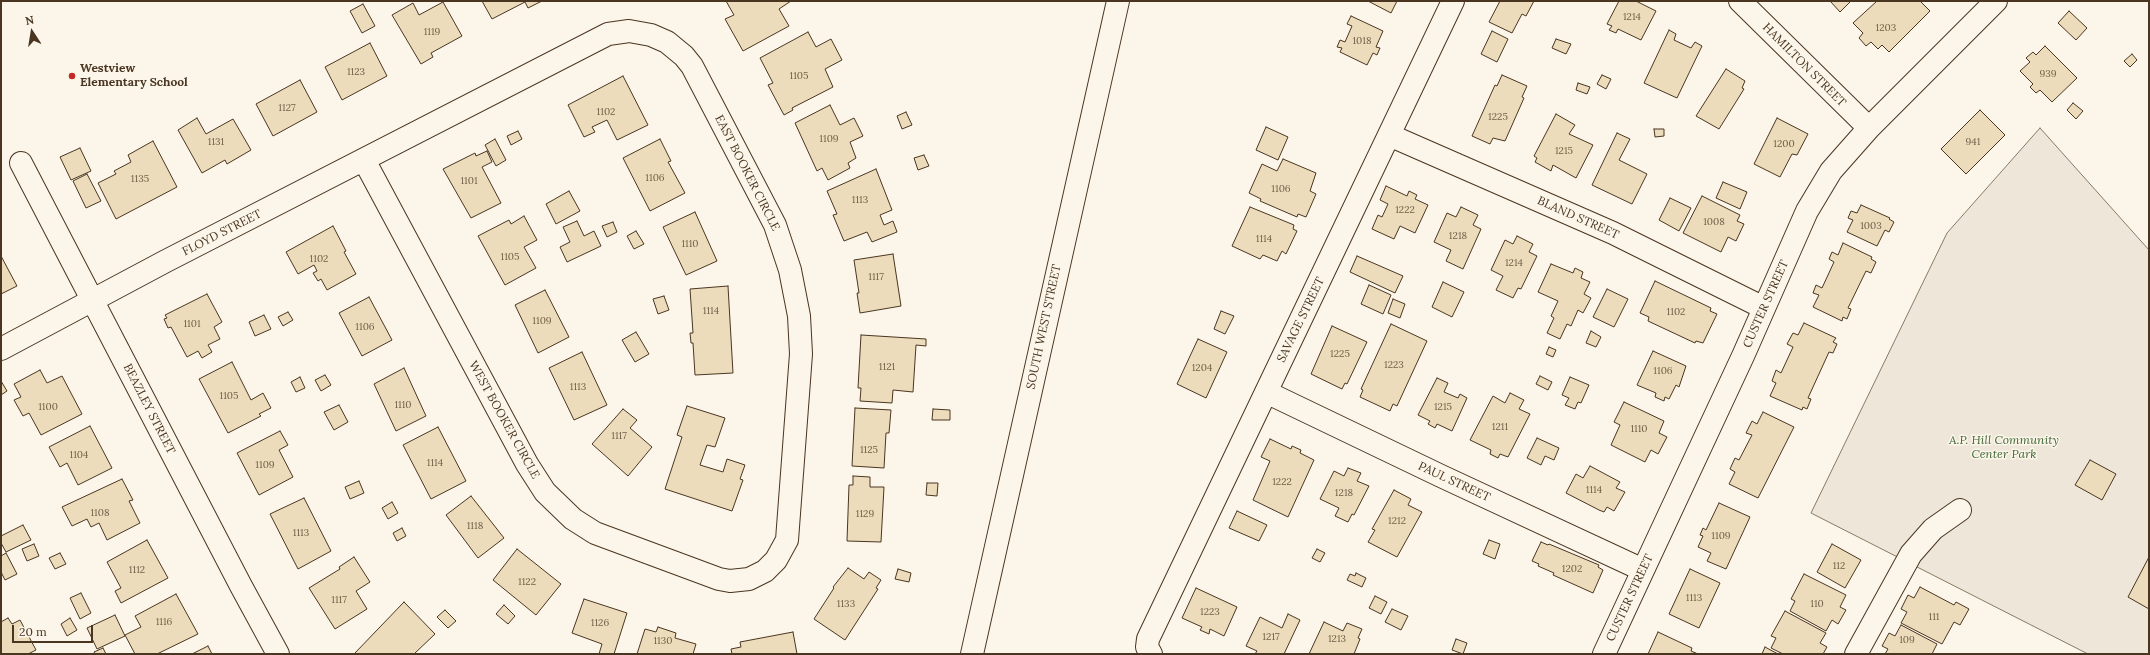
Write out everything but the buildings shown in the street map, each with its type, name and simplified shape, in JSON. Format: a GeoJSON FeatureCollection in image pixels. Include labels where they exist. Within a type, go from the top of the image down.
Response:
{"type":"FeatureCollection","features":[{"type":"Feature","properties":{"kind":"street","name":"SOUTH WEST STREET"},"geometry":{"type":"LineString","coordinates":[[972,654],[1118,1]]}},
{"type":"Feature","properties":{"kind":"street","name":"SAVAGE STREET"},"geometry":{"type":"LineString","coordinates":[[1150,646],[1266,392],[1453,1]]}},
{"type":"Feature","properties":{"kind":"street","name":"HAMILTON STREET"},"geometry":{"type":"LineString","coordinates":[[1740,1],[1868,128]]}},
{"type":"Feature","properties":{"kind":"street","name":"CUSTER STREET"},"geometry":{"type":"LineString","coordinates":[[1604,654],[1764,308],[1807,211],[1831,171],[1868,128],[1996,1]]}},
{"type":"Feature","properties":{"kind":"street","name":"EAST BOOKER CIRCLE"},"geometry":{"type":"LineString","coordinates":[[444,118],[608,34],[629,31],[651,34],[667,42],[684,56],[692,66],[775,225],[790,270],[799,316],[801,354],[787,540],[776,560]]}},
{"type":"Feature","properties":{"kind":"street","name":"FLOYD STREET"},"geometry":{"type":"LineString","coordinates":[[1,349],[444,118]]}},
{"type":"Feature","properties":{"kind":"street","name":"BLAND STREET"},"geometry":{"type":"LineString","coordinates":[[1389,135],[1614,232],[1764,308]]}},
{"type":"Feature","properties":{"kind":"street","name":"WEST BOOKER CIRCLE"},"geometry":{"type":"LineString","coordinates":[[364,160],[527,464],[545,492],[573,519],[595,534],[719,579],[730,581],[749,579],[765,571],[776,560]]}},
{"type":"Feature","properties":{"kind":"street","name":"BEAZLEY STREET"},"geometry":{"type":"LineString","coordinates":[[21,163],[241,586],[278,654]]}},
{"type":"Feature","properties":{"kind":"street","name":"PAUL STREET"},"geometry":{"type":"LineString","coordinates":[[1266,392],[1434,473],[1643,570]]}},
{"type":"Feature","properties":{"kind":"street"},"geometry":{"type":"LineString","coordinates":[[1856,654],[1911,554],[1933,529],[1960,510]]}},
{"type":"Feature","properties":{"kind":"green space","name":"A.P. Hill Community Center Park"},"geometry":{"type":"Polygon","coordinates":[[[2040,128],[2149,250],[2149,654],[2088,654],[1811,513],[1947,233],[2040,128]]]}},
{"type":"Feature","properties":{"kind":"place","name":"Westview Elementary School"},"geometry":{"type":"Point","coordinates":[72,76]}}]}
